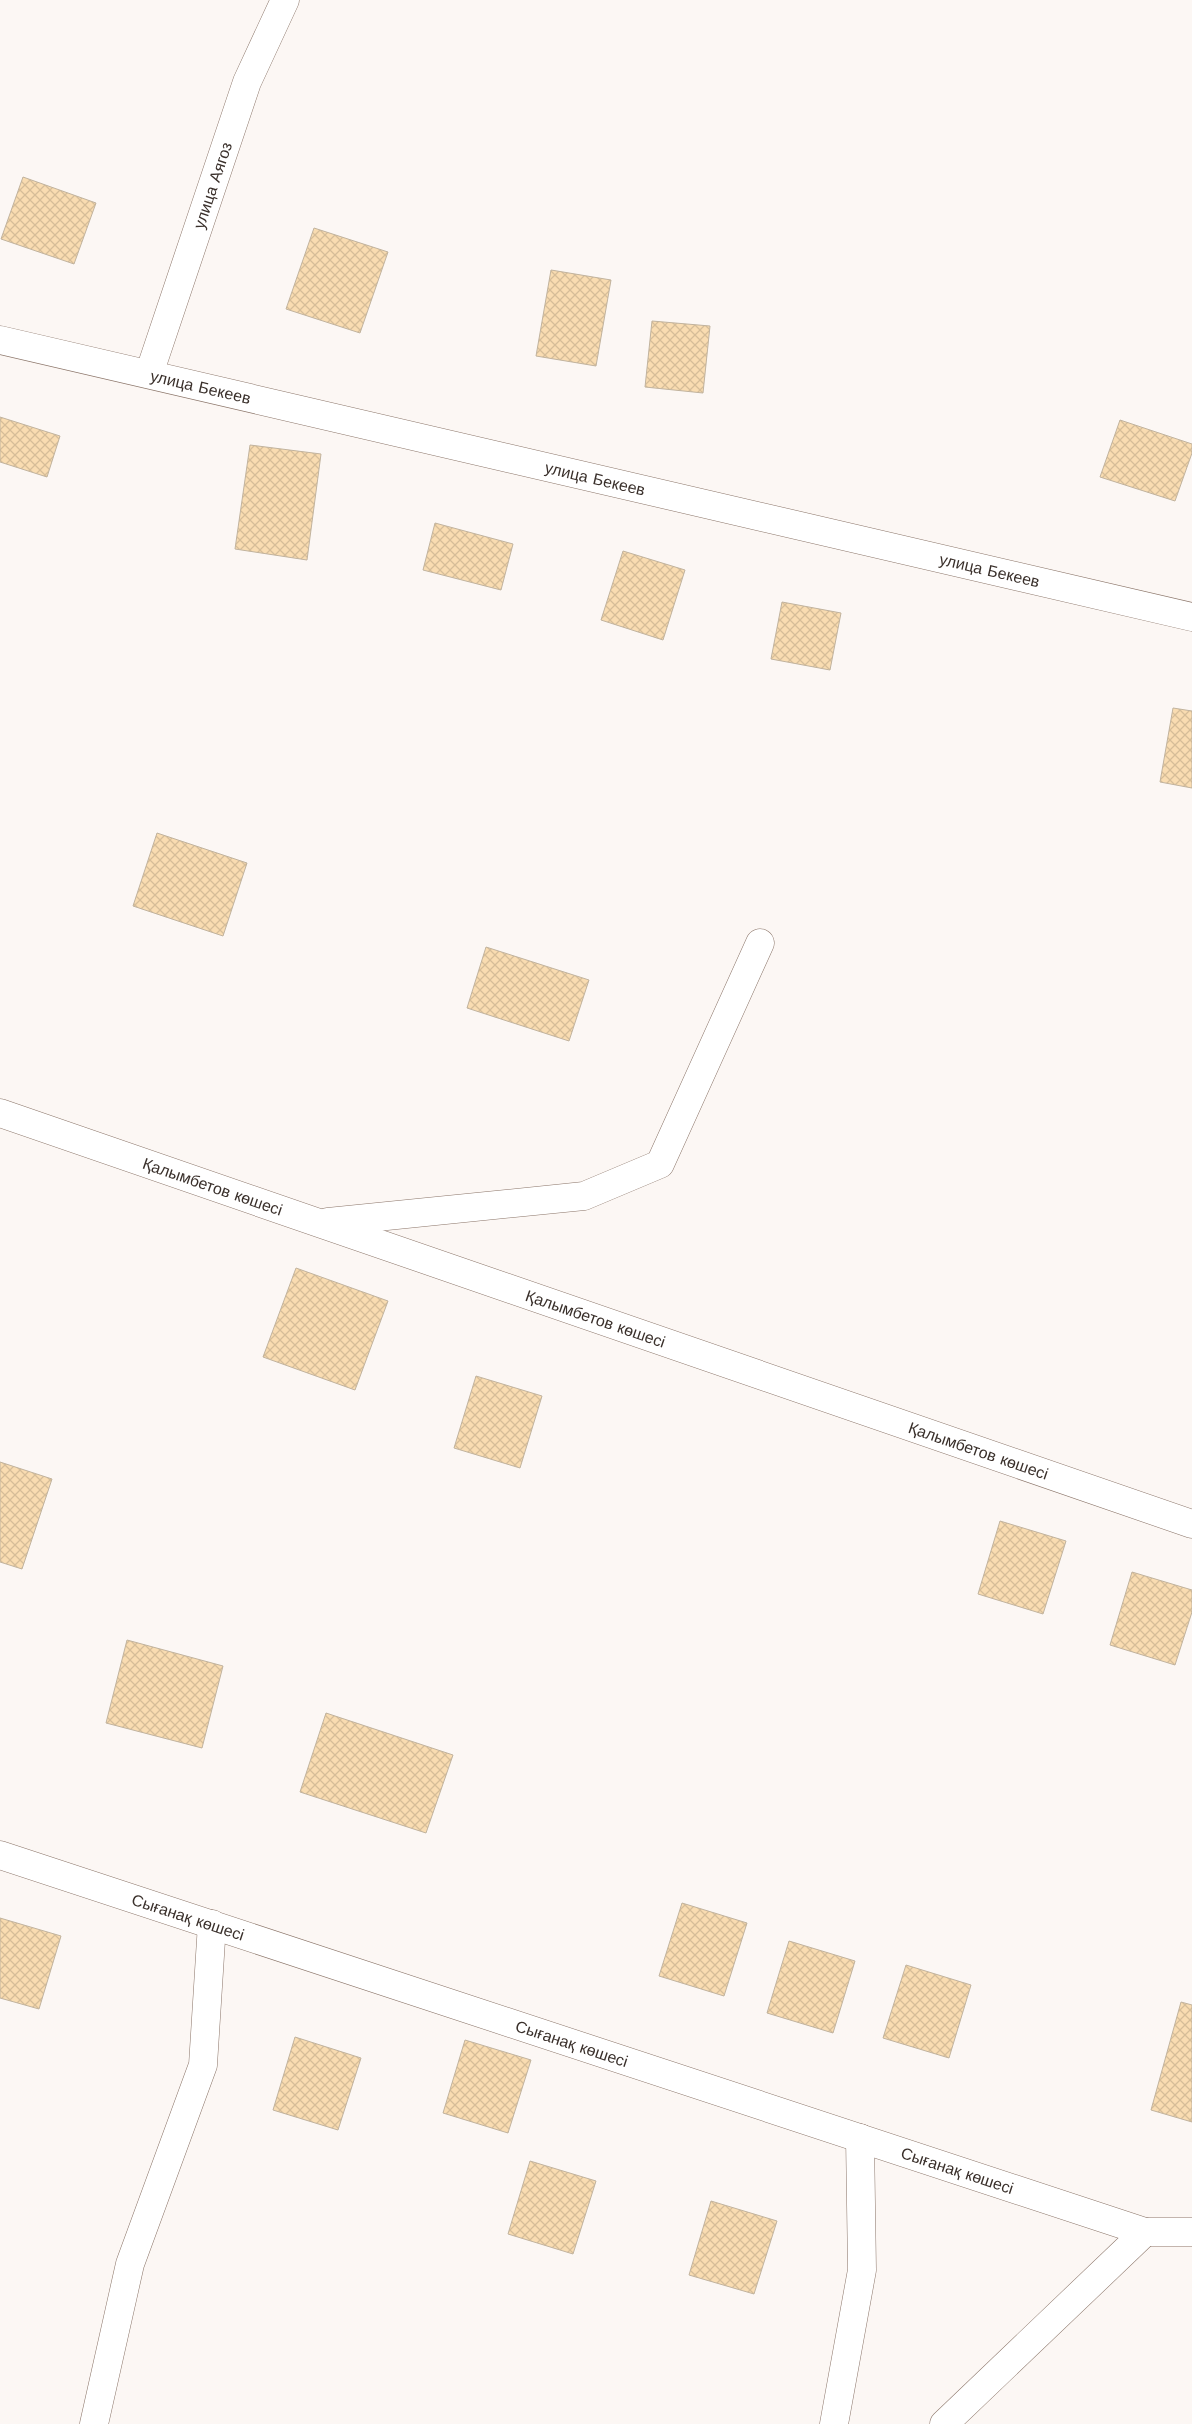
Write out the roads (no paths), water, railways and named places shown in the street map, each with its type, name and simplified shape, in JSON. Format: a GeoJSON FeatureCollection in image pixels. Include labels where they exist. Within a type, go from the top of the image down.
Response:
{"type":"FeatureCollection","features":[{"type":"Feature","properties":{"kind":"street","name":"улица Аягоз"},"geometry":{"type":"LineString","coordinates":[[149,374],[247,82],[285,0]]}},
{"type":"Feature","properties":{"kind":"street","name":"улица Бекеев"},"geometry":{"type":"LineString","coordinates":[[0,340],[1192,617]]}},
{"type":"Feature","properties":{"kind":"street"},"geometry":{"type":"LineString","coordinates":[[319,1223],[584,1196],[660,1164],[760,943]]}},
{"type":"Feature","properties":{"kind":"street","name":"Қалымбетов көшесі"},"geometry":{"type":"LineString","coordinates":[[0,1113],[1192,1524]]}},
{"type":"Feature","properties":{"kind":"street","name":"Сығанақ көшесі"},"geometry":{"type":"LineString","coordinates":[[0,1854],[1145,2232],[1192,2232]]}},
{"type":"Feature","properties":{"kind":"street"},"geometry":{"type":"LineString","coordinates":[[94,2424],[130,2264],[203,2065],[212,1924]]}},
{"type":"Feature","properties":{"kind":"street"},"geometry":{"type":"LineString","coordinates":[[834,2424],[862,2270],[860,2138]]}},
{"type":"Feature","properties":{"kind":"street"},"geometry":{"type":"LineString","coordinates":[[944,2424],[1145,2232]]}}]}
